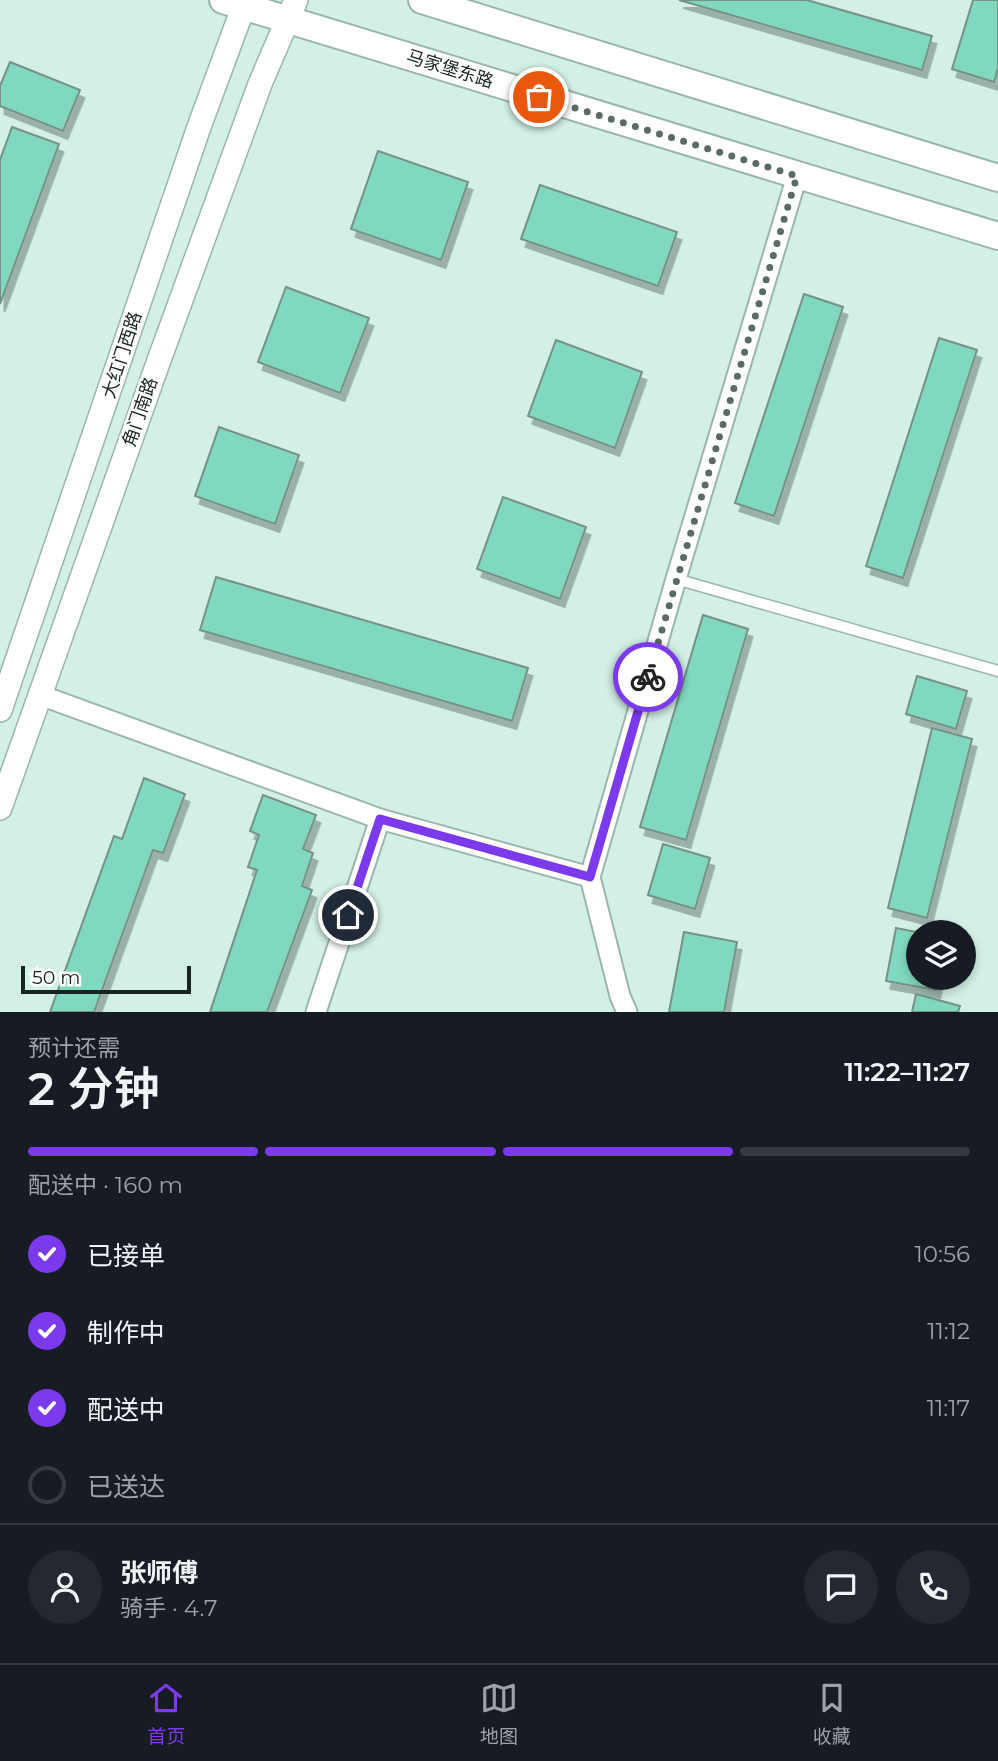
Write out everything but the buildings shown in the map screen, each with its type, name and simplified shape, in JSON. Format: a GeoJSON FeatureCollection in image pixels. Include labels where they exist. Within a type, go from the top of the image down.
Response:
{"type":"FeatureCollection","features":[{"type":"Feature","properties":{"kind":"main road"},"geometry":{"type":"LineString","coordinates":[[422,0],[998,178]]}},
{"type":"Feature","properties":{"kind":"main road","name":"马家堡东路"},"geometry":{"type":"LineString","coordinates":[[237,2],[292,10],[797,176],[998,236]]}},
{"type":"Feature","properties":{"kind":"street","name":"大红门西路"},"geometry":{"type":"LineString","coordinates":[[0,710],[194,140],[237,2]]}},
{"type":"Feature","properties":{"kind":"street","name":"角门南路"},"geometry":{"type":"LineString","coordinates":[[0,808],[260,84],[292,10]]}},
{"type":"Feature","properties":{"kind":"street"},"geometry":{"type":"LineString","coordinates":[[627,1012],[620,996],[590,877],[797,176]]}},
{"type":"Feature","properties":{"kind":"street"},"geometry":{"type":"LineString","coordinates":[[40,695],[380,819],[590,877]]}},
{"type":"Feature","properties":{"kind":"street"},"geometry":{"type":"LineString","coordinates":[[316,1012],[380,819]]}},
{"type":"Feature","properties":{"kind":"lane"},"geometry":{"type":"LineString","coordinates":[[676,579],[998,671]]}},
{"type":"Feature","properties":{"kind":"way so far"},"geometry":{"type":"LineString","coordinates":[[539,97],[797,176],[648,677]]}},
{"type":"Feature","properties":{"kind":"route"},"geometry":{"type":"LineString","coordinates":[[348,915],[380,819],[590,877],[648,677]]}}]}
